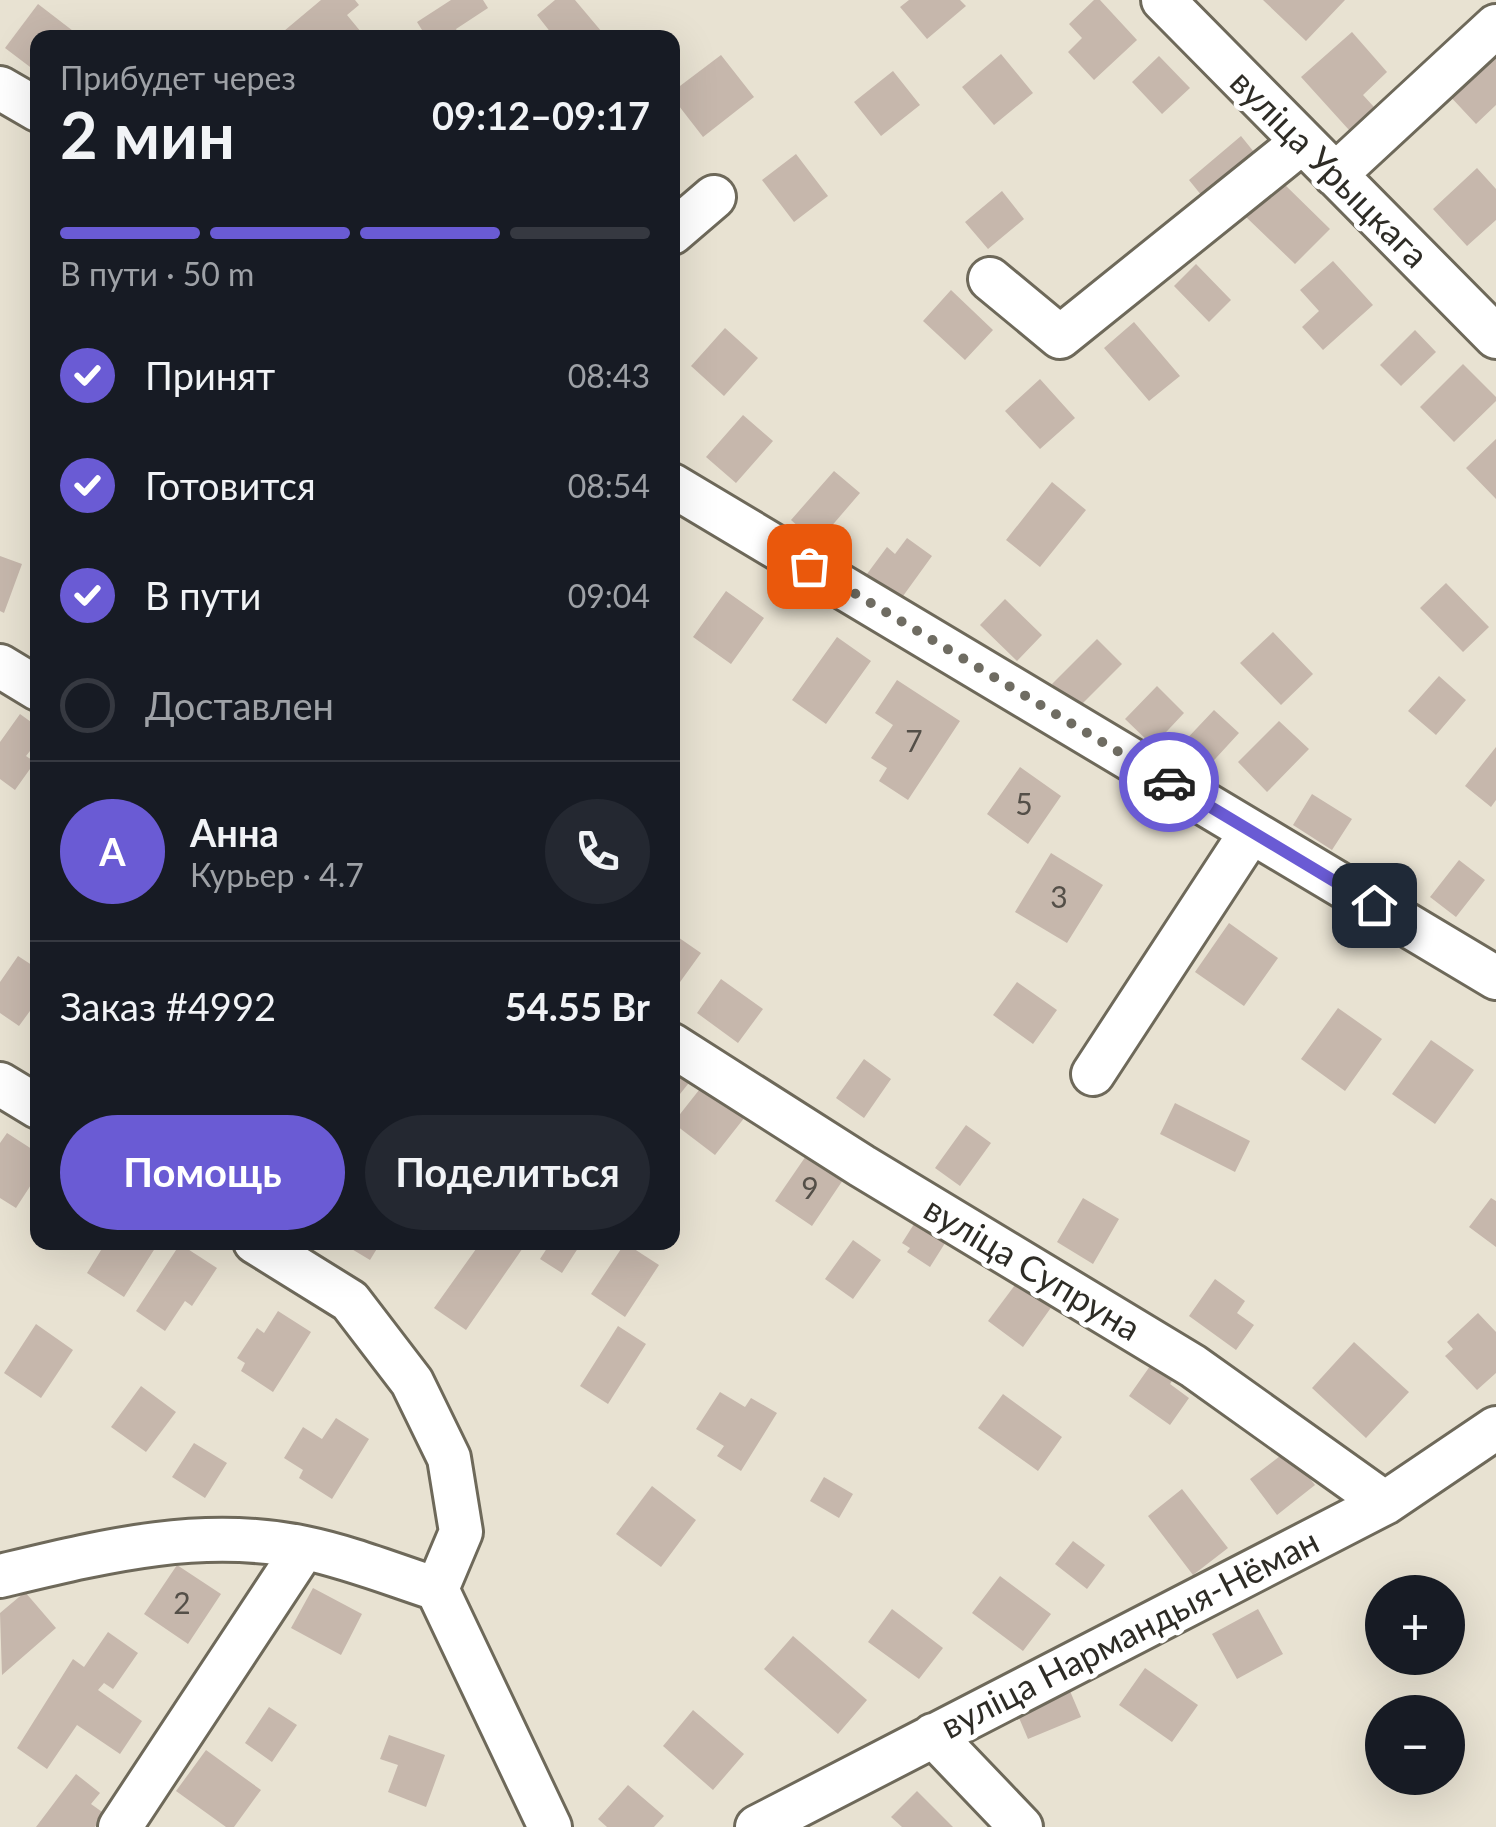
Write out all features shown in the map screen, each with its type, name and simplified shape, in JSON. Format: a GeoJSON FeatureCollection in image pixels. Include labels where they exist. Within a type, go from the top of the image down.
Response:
{"type":"FeatureCollection","features":[{"type":"Feature","properties":{"kind":"street","name":"вуліца Урыцкага"},"geometry":{"type":"LineString","coordinates":[[1164,0],[1496,337]]}},
{"type":"Feature","properties":{"kind":"street"},"geometry":{"type":"LineString","coordinates":[[1335,176],[1496,26]]}},
{"type":"Feature","properties":{"kind":"street"},"geometry":{"type":"LineString","coordinates":[[0,88],[30,105]]}},
{"type":"Feature","properties":{"kind":"street"},"geometry":{"type":"LineString","coordinates":[[990,280],[1060,337],[1301,143]]}},
{"type":"Feature","properties":{"kind":"street"},"geometry":{"type":"LineString","coordinates":[[680,225],[714,196]]}},
{"type":"Feature","properties":{"kind":"street"},"geometry":{"type":"LineString","coordinates":[[680,490],[1496,978]]}},
{"type":"Feature","properties":{"kind":"street"},"geometry":{"type":"LineString","coordinates":[[0,666],[30,684]]}},
{"type":"Feature","properties":{"kind":"street"},"geometry":{"type":"LineString","coordinates":[[1094,1074],[1251,832]]}},
{"type":"Feature","properties":{"kind":"street","name":"вуліца Супруна"},"geometry":{"type":"LineString","coordinates":[[680,1050],[862,1166],[1194,1366],[1385,1502]]}},
{"type":"Feature","properties":{"kind":"street"},"geometry":{"type":"LineString","coordinates":[[0,1084],[30,1102]]}},
{"type":"Feature","properties":{"kind":"street"},"geometry":{"type":"LineString","coordinates":[[268,1250],[350,1301],[412,1382],[449,1458],[461,1532],[437,1588]]}},
{"type":"Feature","properties":{"kind":"street","name":"вуліца Нармандыя-Нёман"},"geometry":{"type":"LineString","coordinates":[[757,1827],[1385,1502],[1496,1428]]}},
{"type":"Feature","properties":{"kind":"street"},"geometry":{"type":"LineString","coordinates":[[0,1576],[113,1548],[204,1538],[304,1548],[437,1588],[550,1827]]}},
{"type":"Feature","properties":{"kind":"street"},"geometry":{"type":"LineString","coordinates":[[120,1827],[304,1548]]}},
{"type":"Feature","properties":{"kind":"street"},"geometry":{"type":"LineString","coordinates":[[933,1736],[1021,1827]]}},
{"type":"Feature","properties":{"kind":"building"},"geometry":{"type":"Polygon","coordinates":[[[321,0],[355,0],[359,5],[347,15],[359,30],[285,30],[321,0]]]}},
{"type":"Feature","properties":{"kind":"building"},"geometry":{"type":"Polygon","coordinates":[[[451,0],[483,0],[488,8],[457,30],[422,30],[417,22],[451,0]]]}},
{"type":"Feature","properties":{"kind":"building"},"geometry":{"type":"Polygon","coordinates":[[[555,0],[575,0],[600,30],[549,30],[537,15],[555,0]]]}},
{"type":"Feature","properties":{"kind":"building"},"geometry":{"type":"Polygon","coordinates":[[[909,0],[960,0],[966,6],[927,39],[900,7],[909,0]]]}},
{"type":"Feature","properties":{"kind":"building"},"geometry":{"type":"Polygon","coordinates":[[[1094,0],[1100,0],[1137,40],[1094,80],[1068,52],[1082,38],[1069,24],[1094,0]]]}},
{"type":"Feature","properties":{"kind":"building"},"geometry":{"type":"Polygon","coordinates":[[[1263,0],[1345,0],[1306,41],[1263,0]]]}},
{"type":"Feature","properties":{"kind":"building"},"geometry":{"type":"Polygon","coordinates":[[[38,4],[72,30],[30,30],[30,67],[5,48],[38,4]]]}},
{"type":"Feature","properties":{"kind":"building"},"geometry":{"type":"Polygon","coordinates":[[[1352,32],[1387,72],[1363,95],[1374,107],[1349,130],[1301,77],[1352,32]]]}},
{"type":"Feature","properties":{"kind":"building"},"geometry":{"type":"Polygon","coordinates":[[[1496,46],[1496,105],[1476,124],[1447,93],[1496,46]]]}},
{"type":"Feature","properties":{"kind":"building"},"geometry":{"type":"Polygon","coordinates":[[[1001,54],[1033,93],[994,125],[962,87],[1001,54]]]}},
{"type":"Feature","properties":{"kind":"building"},"geometry":{"type":"Polygon","coordinates":[[[721,55],[754,97],[703,137],[680,107],[680,86],[721,55]]]}},
{"type":"Feature","properties":{"kind":"building"},"geometry":{"type":"Polygon","coordinates":[[[1159,56],[1190,88],[1162,114],[1132,82],[1159,56]]]}},
{"type":"Feature","properties":{"kind":"building"},"geometry":{"type":"Polygon","coordinates":[[[893,71],[920,105],[881,136],[854,102],[893,71]]]}},
{"type":"Feature","properties":{"kind":"building"},"geometry":{"type":"Polygon","coordinates":[[[1241,136],[1258,157],[1206,201],[1189,180],[1241,136]]]}},
{"type":"Feature","properties":{"kind":"building"},"geometry":{"type":"Polygon","coordinates":[[[796,154],[828,196],[794,222],[762,180],[796,154]]]}},
{"type":"Feature","properties":{"kind":"building"},"geometry":{"type":"Polygon","coordinates":[[[1477,168],[1496,189],[1496,220],[1467,246],[1433,209],[1477,168]]]}},
{"type":"Feature","properties":{"kind":"building"},"geometry":{"type":"Polygon","coordinates":[[[1281,181],[1330,229],[1295,264],[1246,217],[1281,181]]]}},
{"type":"Feature","properties":{"kind":"building"},"geometry":{"type":"Polygon","coordinates":[[[1002,191],[1024,219],[988,249],[965,222],[1002,191]]]}},
{"type":"Feature","properties":{"kind":"building"},"geometry":{"type":"Polygon","coordinates":[[[1333,261],[1373,305],[1323,350],[1302,327],[1319,311],[1300,290],[1333,261]]]}},
{"type":"Feature","properties":{"kind":"building"},"geometry":{"type":"Polygon","coordinates":[[[1196,264],[1231,300],[1209,322],[1174,286],[1196,264]]]}},
{"type":"Feature","properties":{"kind":"building"},"geometry":{"type":"Polygon","coordinates":[[[951,290],[993,330],[965,360],[923,321],[951,290]]]}},
{"type":"Feature","properties":{"kind":"building"},"geometry":{"type":"Polygon","coordinates":[[[1134,322],[1180,376],[1149,401],[1104,348],[1134,322]]]}},
{"type":"Feature","properties":{"kind":"building"},"geometry":{"type":"Polygon","coordinates":[[[725,328],[758,358],[724,396],[691,366],[725,328]]]}},
{"type":"Feature","properties":{"kind":"building"},"geometry":{"type":"Polygon","coordinates":[[[1415,330],[1436,352],[1401,386],[1380,365],[1415,330]]]}},
{"type":"Feature","properties":{"kind":"building"},"geometry":{"type":"Polygon","coordinates":[[[1463,364],[1496,401],[1454,442],[1420,407],[1463,364]]]}},
{"type":"Feature","properties":{"kind":"building"},"geometry":{"type":"Polygon","coordinates":[[[1040,379],[1075,418],[1040,449],[1005,411],[1040,379]]]}},
{"type":"Feature","properties":{"kind":"building"},"geometry":{"type":"Polygon","coordinates":[[[743,415],[773,441],[736,483],[706,457],[743,415]]]}},
{"type":"Feature","properties":{"kind":"building"},"geometry":{"type":"Polygon","coordinates":[[[1496,439],[1496,499],[1466,468],[1496,439]]]}},
{"type":"Feature","properties":{"kind":"building"},"geometry":{"type":"Polygon","coordinates":[[[834,471],[860,493],[817,543],[791,520],[834,471]]]}},
{"type":"Feature","properties":{"kind":"building"},"geometry":{"type":"Polygon","coordinates":[[[1052,482],[1086,510],[1040,567],[1006,540],[1052,482]]]}},
{"type":"Feature","properties":{"kind":"building"},"geometry":{"type":"Polygon","coordinates":[[[907,538],[932,556],[898,603],[864,578],[887,547],[895,554],[907,538]]]}},
{"type":"Feature","properties":{"kind":"building"},"geometry":{"type":"Polygon","coordinates":[[[0,556],[22,564],[4,613],[0,611],[0,556]]]}},
{"type":"Feature","properties":{"kind":"building"},"geometry":{"type":"Polygon","coordinates":[[[1446,583],[1489,627],[1463,652],[1420,608],[1446,583]]]}},
{"type":"Feature","properties":{"kind":"building"},"geometry":{"type":"Polygon","coordinates":[[[726,591],[764,618],[731,664],[693,637],[726,591]]]}},
{"type":"Feature","properties":{"kind":"building"},"geometry":{"type":"Polygon","coordinates":[[[1005,599],[1042,635],[1017,661],[980,625],[1005,599]]]}},
{"type":"Feature","properties":{"kind":"building"},"geometry":{"type":"Polygon","coordinates":[[[1273,632],[1313,674],[1281,705],[1240,663],[1273,632]]]}},
{"type":"Feature","properties":{"kind":"building"},"geometry":{"type":"Polygon","coordinates":[[[837,637],[871,661],[826,724],[792,700],[837,637]]]}},
{"type":"Feature","properties":{"kind":"building"},"geometry":{"type":"Polygon","coordinates":[[[1097,639],[1122,664],[1077,709],[1052,684],[1097,639]]]}},
{"type":"Feature","properties":{"kind":"building"},"geometry":{"type":"Polygon","coordinates":[[[1439,676],[1466,700],[1436,735],[1408,711],[1439,676]]]}},
{"type":"Feature","properties":{"kind":"building"},"geometry":{"type":"Polygon","coordinates":[[[897,680],[960,721],[908,800],[879,781],[887,768],[871,758],[893,725],[875,713],[897,680]]]}},
{"type":"Feature","properties":{"kind":"building"},"geometry":{"type":"Polygon","coordinates":[[[1157,686],[1184,713],[1153,746],[1125,719],[1157,686]]]}},
{"type":"Feature","properties":{"kind":"building"},"geometry":{"type":"Polygon","coordinates":[[[1214,710],[1239,733],[1205,770],[1180,746],[1214,710]]]}},
{"type":"Feature","properties":{"kind":"building"},"geometry":{"type":"Polygon","coordinates":[[[20,714],[30,721],[30,751],[26,756],[30,759],[30,769],[15,790],[0,779],[0,742],[20,714]]]}},
{"type":"Feature","properties":{"kind":"building"},"geometry":{"type":"Polygon","coordinates":[[[1279,721],[1309,749],[1267,792],[1238,762],[1279,721]]]}},
{"type":"Feature","properties":{"kind":"building"},"geometry":{"type":"Polygon","coordinates":[[[1496,747],[1496,800],[1491,807],[1465,786],[1496,747]]]}},
{"type":"Feature","properties":{"kind":"building"},"geometry":{"type":"Polygon","coordinates":[[[1020,767],[1061,796],[1028,844],[987,814],[1020,767]]]}},
{"type":"Feature","properties":{"kind":"building"},"geometry":{"type":"Polygon","coordinates":[[[1312,794],[1352,819],[1332,850],[1293,825],[1312,794]]]}},
{"type":"Feature","properties":{"kind":"building"},"geometry":{"type":"Polygon","coordinates":[[[1051,853],[1103,885],[1067,943],[1015,912],[1051,853]]]}},
{"type":"Feature","properties":{"kind":"building"},"geometry":{"type":"Polygon","coordinates":[[[1459,860],[1485,880],[1456,917],[1430,897],[1459,860]]]}},
{"type":"Feature","properties":{"kind":"building"},"geometry":{"type":"Polygon","coordinates":[[[1229,923],[1278,958],[1244,1006],[1195,972],[1229,923]]]}},
{"type":"Feature","properties":{"kind":"building"},"geometry":{"type":"Polygon","coordinates":[[[680,939],[701,953],[680,982],[680,939]]]}},
{"type":"Feature","properties":{"kind":"building"},"geometry":{"type":"Polygon","coordinates":[[[18,956],[30,964],[30,1011],[19,1026],[0,1013],[0,982],[18,956]]]}},
{"type":"Feature","properties":{"kind":"building"},"geometry":{"type":"Polygon","coordinates":[[[721,979],[763,1009],[738,1043],[697,1013],[721,979]]]}},
{"type":"Feature","properties":{"kind":"building"},"geometry":{"type":"Polygon","coordinates":[[[1017,982],[1057,1010],[1033,1044],[993,1015],[1017,982]]]}},
{"type":"Feature","properties":{"kind":"building"},"geometry":{"type":"Polygon","coordinates":[[[1338,1008],[1382,1039],[1345,1091],[1301,1059],[1338,1008]]]}},
{"type":"Feature","properties":{"kind":"building"},"geometry":{"type":"Polygon","coordinates":[[[1431,1040],[1474,1070],[1435,1124],[1392,1094],[1431,1040]]]}},
{"type":"Feature","properties":{"kind":"building"},"geometry":{"type":"Polygon","coordinates":[[[864,1059],[891,1079],[864,1118],[836,1098],[864,1059]]]}},
{"type":"Feature","properties":{"kind":"building"},"geometry":{"type":"Polygon","coordinates":[[[680,1070],[692,1079],[680,1094],[680,1070]]]}},
{"type":"Feature","properties":{"kind":"building"},"geometry":{"type":"Polygon","coordinates":[[[703,1085],[745,1117],[715,1155],[680,1128],[680,1114],[703,1085]]]}},
{"type":"Feature","properties":{"kind":"building"},"geometry":{"type":"Polygon","coordinates":[[[1175,1103],[1250,1141],[1235,1172],[1160,1134],[1175,1103]]]}},
{"type":"Feature","properties":{"kind":"building"},"geometry":{"type":"Polygon","coordinates":[[[966,1125],[991,1143],[960,1186],[935,1168],[966,1125]]]}},
{"type":"Feature","properties":{"kind":"building"},"geometry":{"type":"Polygon","coordinates":[[[7,1133],[30,1148],[30,1186],[16,1208],[0,1198],[0,1143],[7,1133]]]}},
{"type":"Feature","properties":{"kind":"building"},"geometry":{"type":"Polygon","coordinates":[[[808,1153],[845,1177],[812,1226],[775,1201],[808,1153]]]}},
{"type":"Feature","properties":{"kind":"building"},"geometry":{"type":"Polygon","coordinates":[[[1083,1198],[1119,1219],[1093,1264],[1057,1242],[1083,1198]]]}},
{"type":"Feature","properties":{"kind":"building"},"geometry":{"type":"Polygon","coordinates":[[[1491,1198],[1496,1201],[1496,1247],[1469,1227],[1491,1198]]]}},
{"type":"Feature","properties":{"kind":"building"},"geometry":{"type":"Polygon","coordinates":[[[921,1213],[952,1232],[930,1267],[907,1252],[910,1248],[902,1243],[921,1213]]]}},
{"type":"Feature","properties":{"kind":"building"},"geometry":{"type":"Polygon","coordinates":[[[853,1240],[881,1260],[853,1299],[825,1279],[853,1240]]]}},
{"type":"Feature","properties":{"kind":"building"},"geometry":{"type":"Polygon","coordinates":[[[101,1250],[154,1250],[124,1297],[87,1273],[101,1250]]]}},
{"type":"Feature","properties":{"kind":"building"},"geometry":{"type":"Polygon","coordinates":[[[176,1250],[189,1250],[217,1268],[192,1306],[185,1301],[165,1331],[136,1311],[176,1250]]]}},
{"type":"Feature","properties":{"kind":"building"},"geometry":{"type":"Polygon","coordinates":[[[353,1250],[376,1250],[370,1260],[353,1250]]]}},
{"type":"Feature","properties":{"kind":"building"},"geometry":{"type":"Polygon","coordinates":[[[475,1250],[521,1250],[466,1330],[434,1308],[475,1250]]]}},
{"type":"Feature","properties":{"kind":"building"},"geometry":{"type":"Polygon","coordinates":[[[546,1250],[577,1250],[562,1273],[540,1259],[546,1250]]]}},
{"type":"Feature","properties":{"kind":"building"},"geometry":{"type":"Polygon","coordinates":[[[620,1250],[636,1250],[659,1265],[625,1317],[591,1294],[620,1250]]]}},
{"type":"Feature","properties":{"kind":"building"},"geometry":{"type":"Polygon","coordinates":[[[1021,1277],[1055,1302],[1023,1347],[988,1321],[1021,1277]]]}},
{"type":"Feature","properties":{"kind":"building"},"geometry":{"type":"Polygon","coordinates":[[[1215,1279],[1245,1301],[1237,1313],[1254,1325],[1236,1350],[1189,1316],[1215,1279]]]}},
{"type":"Feature","properties":{"kind":"building"},"geometry":{"type":"Polygon","coordinates":[[[278,1311],[311,1332],[273,1392],[241,1371],[245,1363],[237,1358],[257,1328],[264,1333],[278,1311]]]}},
{"type":"Feature","properties":{"kind":"building"},"geometry":{"type":"Polygon","coordinates":[[[1478,1313],[1496,1332],[1496,1373],[1477,1390],[1445,1356],[1453,1349],[1447,1342],[1478,1313]]]}},
{"type":"Feature","properties":{"kind":"building"},"geometry":{"type":"Polygon","coordinates":[[[36,1324],[73,1350],[41,1398],[4,1373],[36,1324]]]}},
{"type":"Feature","properties":{"kind":"building"},"geometry":{"type":"Polygon","coordinates":[[[618,1326],[646,1344],[608,1404],[580,1386],[618,1326]]]}},
{"type":"Feature","properties":{"kind":"building"},"geometry":{"type":"Polygon","coordinates":[[[1354,1342],[1409,1392],[1366,1438],[1312,1388],[1354,1342]]]}},
{"type":"Feature","properties":{"kind":"building"},"geometry":{"type":"Polygon","coordinates":[[[1155,1359],[1176,1375],[1170,1384],[1189,1398],[1170,1425],[1129,1396],[1155,1359]]]}},
{"type":"Feature","properties":{"kind":"building"},"geometry":{"type":"Polygon","coordinates":[[[141,1386],[176,1412],[146,1452],[111,1427],[141,1386]]]}},
{"type":"Feature","properties":{"kind":"building"},"geometry":{"type":"Polygon","coordinates":[[[720,1392],[745,1407],[751,1398],[777,1413],[741,1471],[717,1456],[724,1446],[696,1429],[720,1392]]]}},
{"type":"Feature","properties":{"kind":"building"},"geometry":{"type":"Polygon","coordinates":[[[1003,1394],[1062,1437],[1038,1471],[978,1428],[1003,1394]]]}},
{"type":"Feature","properties":{"kind":"building"},"geometry":{"type":"Polygon","coordinates":[[[336,1418],[369,1439],[332,1499],[299,1478],[303,1470],[284,1458],[303,1427],[322,1439],[336,1418]]]}},
{"type":"Feature","properties":{"kind":"building"},"geometry":{"type":"Polygon","coordinates":[[[194,1443],[227,1463],[205,1498],[172,1477],[194,1443]]]}},
{"type":"Feature","properties":{"kind":"building"},"geometry":{"type":"Polygon","coordinates":[[[1288,1450],[1315,1485],[1277,1515],[1250,1479],[1288,1450]]]}},
{"type":"Feature","properties":{"kind":"building"},"geometry":{"type":"Polygon","coordinates":[[[824,1477],[853,1494],[839,1518],[810,1501],[824,1477]]]}},
{"type":"Feature","properties":{"kind":"building"},"geometry":{"type":"Polygon","coordinates":[[[652,1486],[696,1520],[661,1567],[616,1534],[652,1486]]]}},
{"type":"Feature","properties":{"kind":"building"},"geometry":{"type":"Polygon","coordinates":[[[1182,1489],[1228,1548],[1193,1575],[1148,1516],[1182,1489]]]}},
{"type":"Feature","properties":{"kind":"building"},"geometry":{"type":"Polygon","coordinates":[[[1073,1541],[1105,1565],[1087,1589],[1055,1564],[1073,1541]]]}},
{"type":"Feature","properties":{"kind":"building"},"geometry":{"type":"Polygon","coordinates":[[[177,1565],[221,1594],[188,1644],[144,1614],[177,1565]]]}},
{"type":"Feature","properties":{"kind":"building"},"geometry":{"type":"Polygon","coordinates":[[[1000,1576],[1051,1614],[1023,1651],[972,1613],[1000,1576]]]}},
{"type":"Feature","properties":{"kind":"building"},"geometry":{"type":"Polygon","coordinates":[[[313,1588],[362,1614],[341,1655],[291,1628],[313,1588]]]}},
{"type":"Feature","properties":{"kind":"building"},"geometry":{"type":"Polygon","coordinates":[[[25,1592],[56,1628],[2,1675],[0,1613],[25,1592]]]}},
{"type":"Feature","properties":{"kind":"building"},"geometry":{"type":"Polygon","coordinates":[[[892,1609],[943,1648],[919,1679],[868,1642],[892,1609]]]}},
{"type":"Feature","properties":{"kind":"building"},"geometry":{"type":"Polygon","coordinates":[[[1258,1609],[1283,1654],[1237,1679],[1212,1634],[1258,1609]]]}},
{"type":"Feature","properties":{"kind":"building"},"geometry":{"type":"Polygon","coordinates":[[[108,1632],[138,1653],[113,1689],[104,1683],[98,1690],[142,1721],[120,1754],[77,1725],[47,1769],[17,1748],[73,1659],[84,1667],[108,1632]]]}},
{"type":"Feature","properties":{"kind":"building"},"geometry":{"type":"Polygon","coordinates":[[[793,1636],[867,1700],[838,1734],[764,1669],[793,1636]]]}},
{"type":"Feature","properties":{"kind":"building"},"geometry":{"type":"Polygon","coordinates":[[[1145,1668],[1198,1705],[1172,1742],[1119,1705],[1145,1668]]]}},
{"type":"Feature","properties":{"kind":"building"},"geometry":{"type":"Polygon","coordinates":[[[1067,1684],[1081,1717],[1028,1739],[1014,1706],[1067,1684]]]}},
{"type":"Feature","properties":{"kind":"building"},"geometry":{"type":"Polygon","coordinates":[[[269,1707],[297,1725],[272,1762],[245,1743],[269,1707]]]}},
{"type":"Feature","properties":{"kind":"building"},"geometry":{"type":"Polygon","coordinates":[[[693,1710],[744,1754],[713,1790],[663,1746],[693,1710]]]}},
{"type":"Feature","properties":{"kind":"building"},"geometry":{"type":"Polygon","coordinates":[[[389,1735],[445,1755],[426,1807],[388,1792],[398,1765],[380,1759],[389,1735]]]}},
{"type":"Feature","properties":{"kind":"building"},"geometry":{"type":"Polygon","coordinates":[[[206,1750],[261,1790],[234,1827],[226,1827],[176,1791],[206,1750]]]}},
{"type":"Feature","properties":{"kind":"building"},"geometry":{"type":"Polygon","coordinates":[[[76,1774],[100,1793],[91,1804],[105,1814],[95,1827],[36,1827],[76,1774]]]}},
{"type":"Feature","properties":{"kind":"building"},"geometry":{"type":"Polygon","coordinates":[[[628,1785],[664,1816],[654,1827],[607,1827],[598,1819],[628,1785]]]}},
{"type":"Feature","properties":{"kind":"building"},"geometry":{"type":"Polygon","coordinates":[[[917,1791],[953,1827],[902,1827],[891,1817],[917,1791]]]}},
{"type":"Feature","properties":{"kind":"way so far"},"geometry":{"type":"LineString","coordinates":[[809,566],[1169,782]]}},
{"type":"Feature","properties":{"kind":"route"},"geometry":{"type":"LineString","coordinates":[[1169,782],[1374,905]]}}]}
